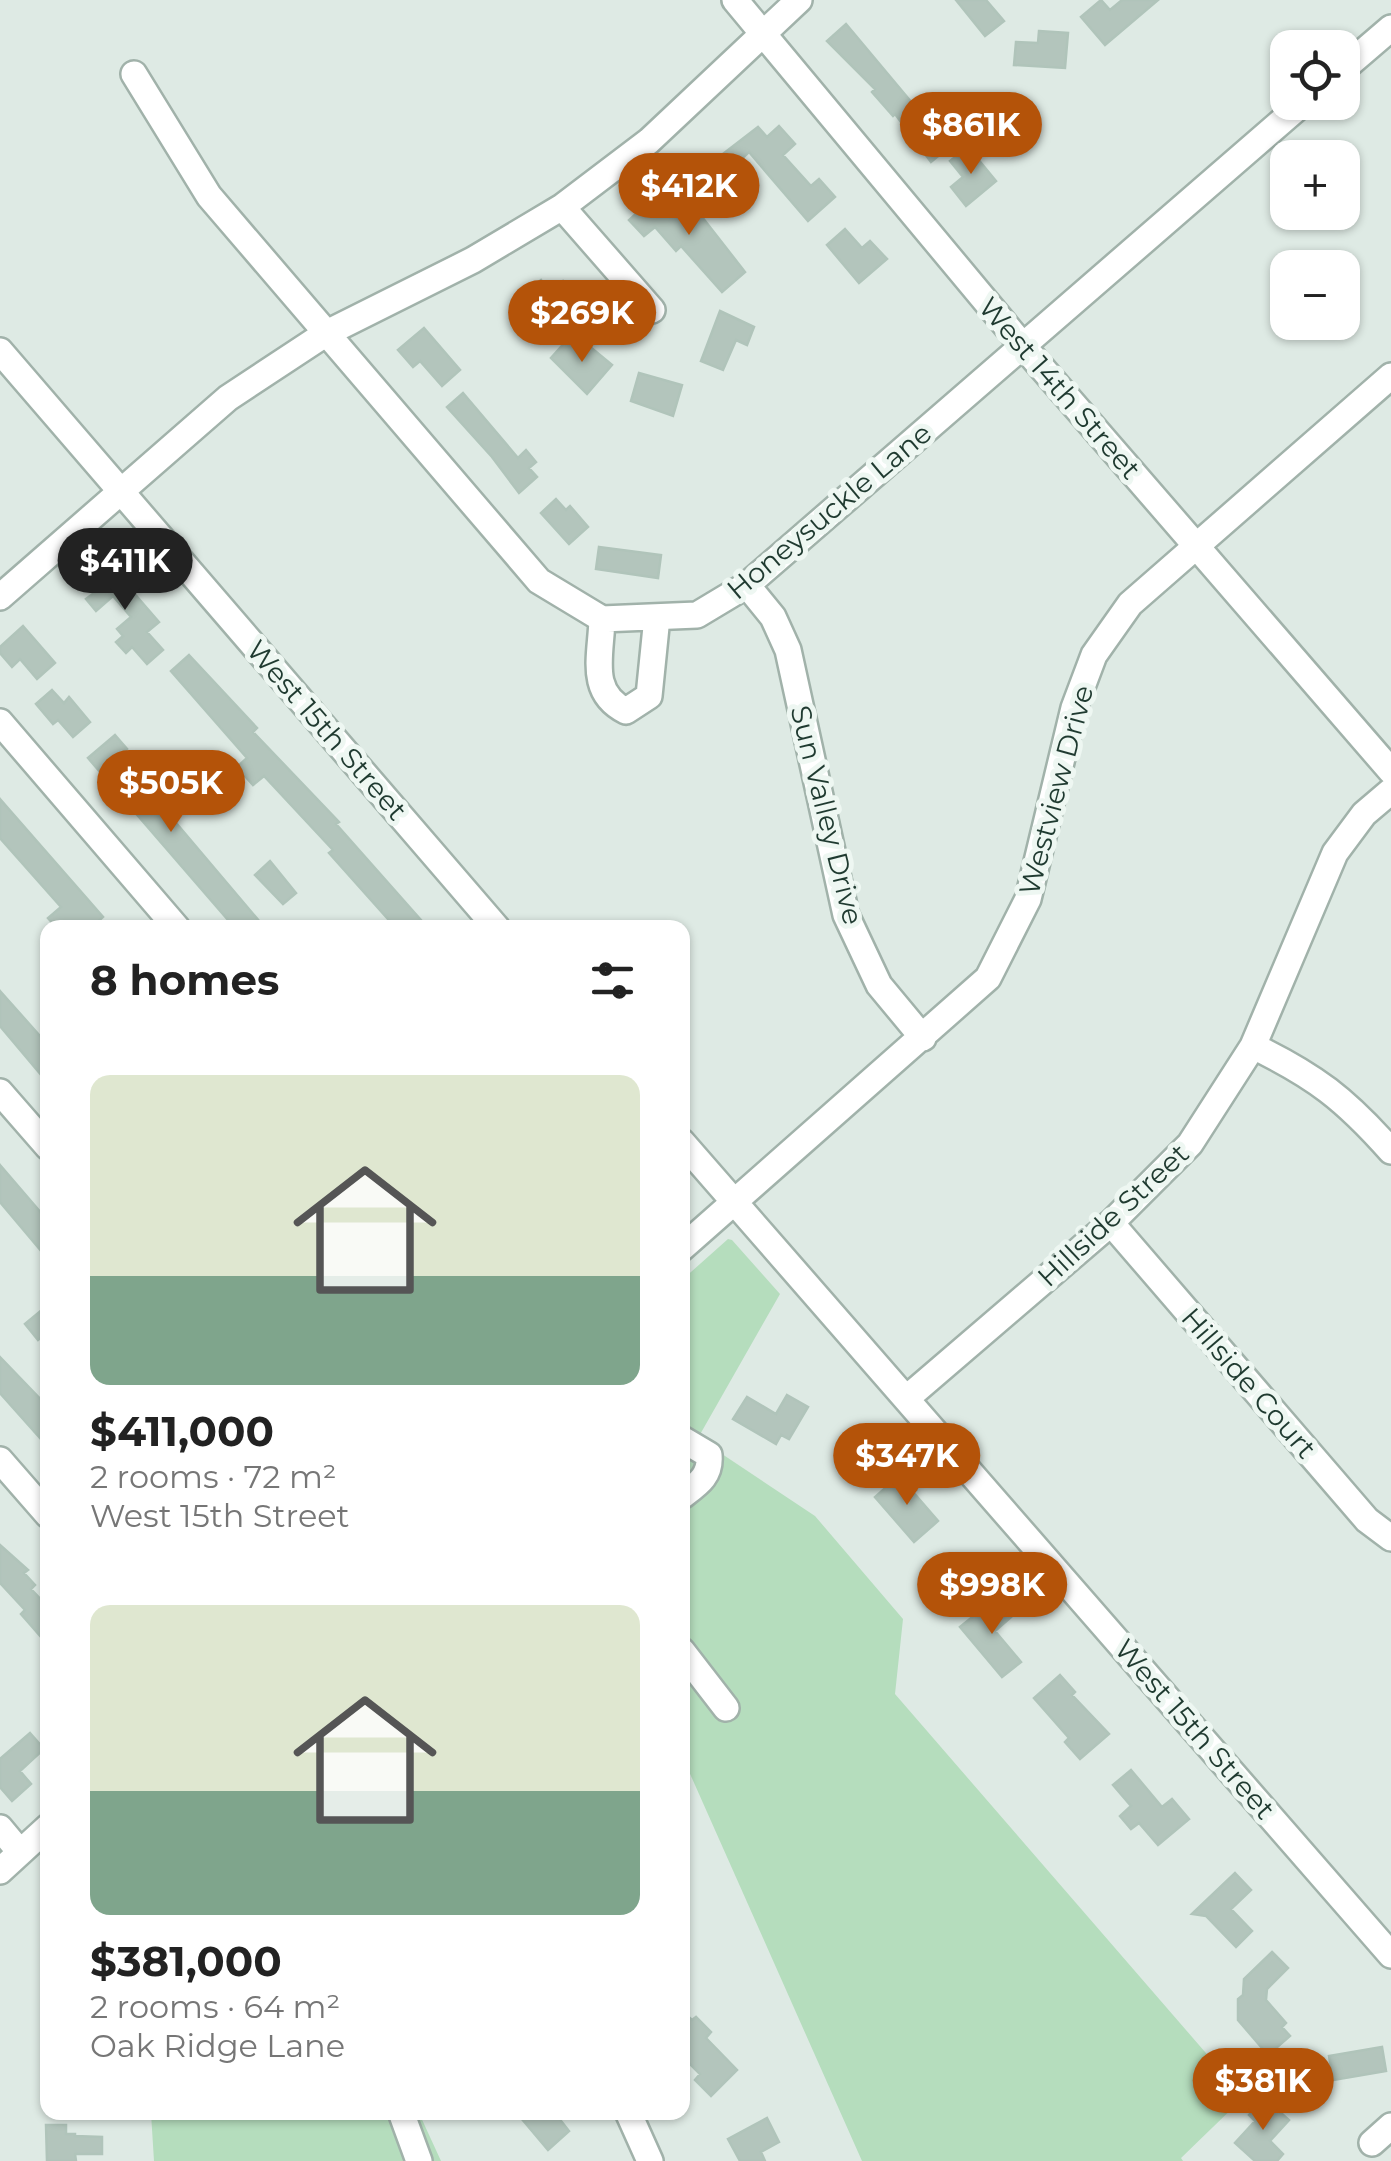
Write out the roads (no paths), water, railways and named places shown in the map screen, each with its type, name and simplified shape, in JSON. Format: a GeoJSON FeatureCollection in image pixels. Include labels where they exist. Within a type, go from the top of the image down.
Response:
{"type":"FeatureCollection","features":[{"type":"Feature","properties":{"kind":"street","name":"West 14th Street"},"geometry":{"type":"LineString","coordinates":[[735,0],[1023,346],[1391,771]]}},
{"type":"Feature","properties":{"kind":"street"},"geometry":{"type":"LineString","coordinates":[[0,597],[228,398],[325,334],[473,260],[562,207],[649,142],[799,0]]}},
{"type":"Feature","properties":{"kind":"street"},"geometry":{"type":"LineString","coordinates":[[1360,55],[1391,28]]}},
{"type":"Feature","properties":{"kind":"street"},"geometry":{"type":"LineString","coordinates":[[134,74],[209,196],[325,334],[539,581],[602,619],[599,682],[608,702],[626,710],[649,696],[657,617]]}},
{"type":"Feature","properties":{"kind":"street","name":"Honeysuckle Lane"},"geometry":{"type":"LineString","coordinates":[[602,619],[697,615],[748,585],[1283,120]]}},
{"type":"Feature","properties":{"kind":"street"},"geometry":{"type":"LineString","coordinates":[[562,207],[652,310]]}},
{"type":"Feature","properties":{"kind":"street","name":"West 15th Street"},"geometry":{"type":"LineString","coordinates":[[0,351],[490,920]]}},
{"type":"Feature","properties":{"kind":"street","name":"Westview Drive"},"geometry":{"type":"LineString","coordinates":[[690,1241],[988,978],[1028,899],[1074,708],[1094,655],[1130,604],[1391,376]]}},
{"type":"Feature","properties":{"kind":"street","name":"Sun Valley Drive"},"geometry":{"type":"LineString","coordinates":[[748,585],[773,616],[788,650],[846,915],[878,984],[923,1038]]}},
{"type":"Feature","properties":{"kind":"street"},"geometry":{"type":"LineString","coordinates":[[0,722],[170,920]]}},
{"type":"Feature","properties":{"kind":"street","name":"Hillside Street"},"geometry":{"type":"LineString","coordinates":[[908,1398],[1111,1224],[1190,1144],[1253,1046],[1336,853],[1364,814],[1391,791]]}},
{"type":"Feature","properties":{"kind":"street"},"geometry":{"type":"LineString","coordinates":[[1253,1046],[1306,1072],[1358,1113],[1391,1152]]}},
{"type":"Feature","properties":{"kind":"street"},"geometry":{"type":"LineString","coordinates":[[0,1092],[40,1138]]}},
{"type":"Feature","properties":{"kind":"street","name":"West 15th Street"},"geometry":{"type":"LineString","coordinates":[[690,1151],[1391,1955]]}},
{"type":"Feature","properties":{"kind":"street","name":"Hillside Court"},"geometry":{"type":"LineString","coordinates":[[1111,1224],[1367,1520],[1391,1538]]}},
{"type":"Feature","properties":{"kind":"street"},"geometry":{"type":"LineString","coordinates":[[690,1444],[710,1455],[710,1462],[708,1474],[690,1489]]}},
{"type":"Feature","properties":{"kind":"street"},"geometry":{"type":"LineString","coordinates":[[0,1460],[40,1506]]}},
{"type":"Feature","properties":{"kind":"street"},"geometry":{"type":"LineString","coordinates":[[690,1661],[726,1708]]}},
{"type":"Feature","properties":{"kind":"street"},"geometry":{"type":"LineString","coordinates":[[0,1828],[20,1852]]}},
{"type":"Feature","properties":{"kind":"street"},"geometry":{"type":"LineString","coordinates":[[0,1871],[40,1834]]}},
{"type":"Feature","properties":{"kind":"street"},"geometry":{"type":"LineString","coordinates":[[405,2120],[419,2161]]}},
{"type":"Feature","properties":{"kind":"street"},"geometry":{"type":"LineString","coordinates":[[632,2120],[650,2161]]}}]}
